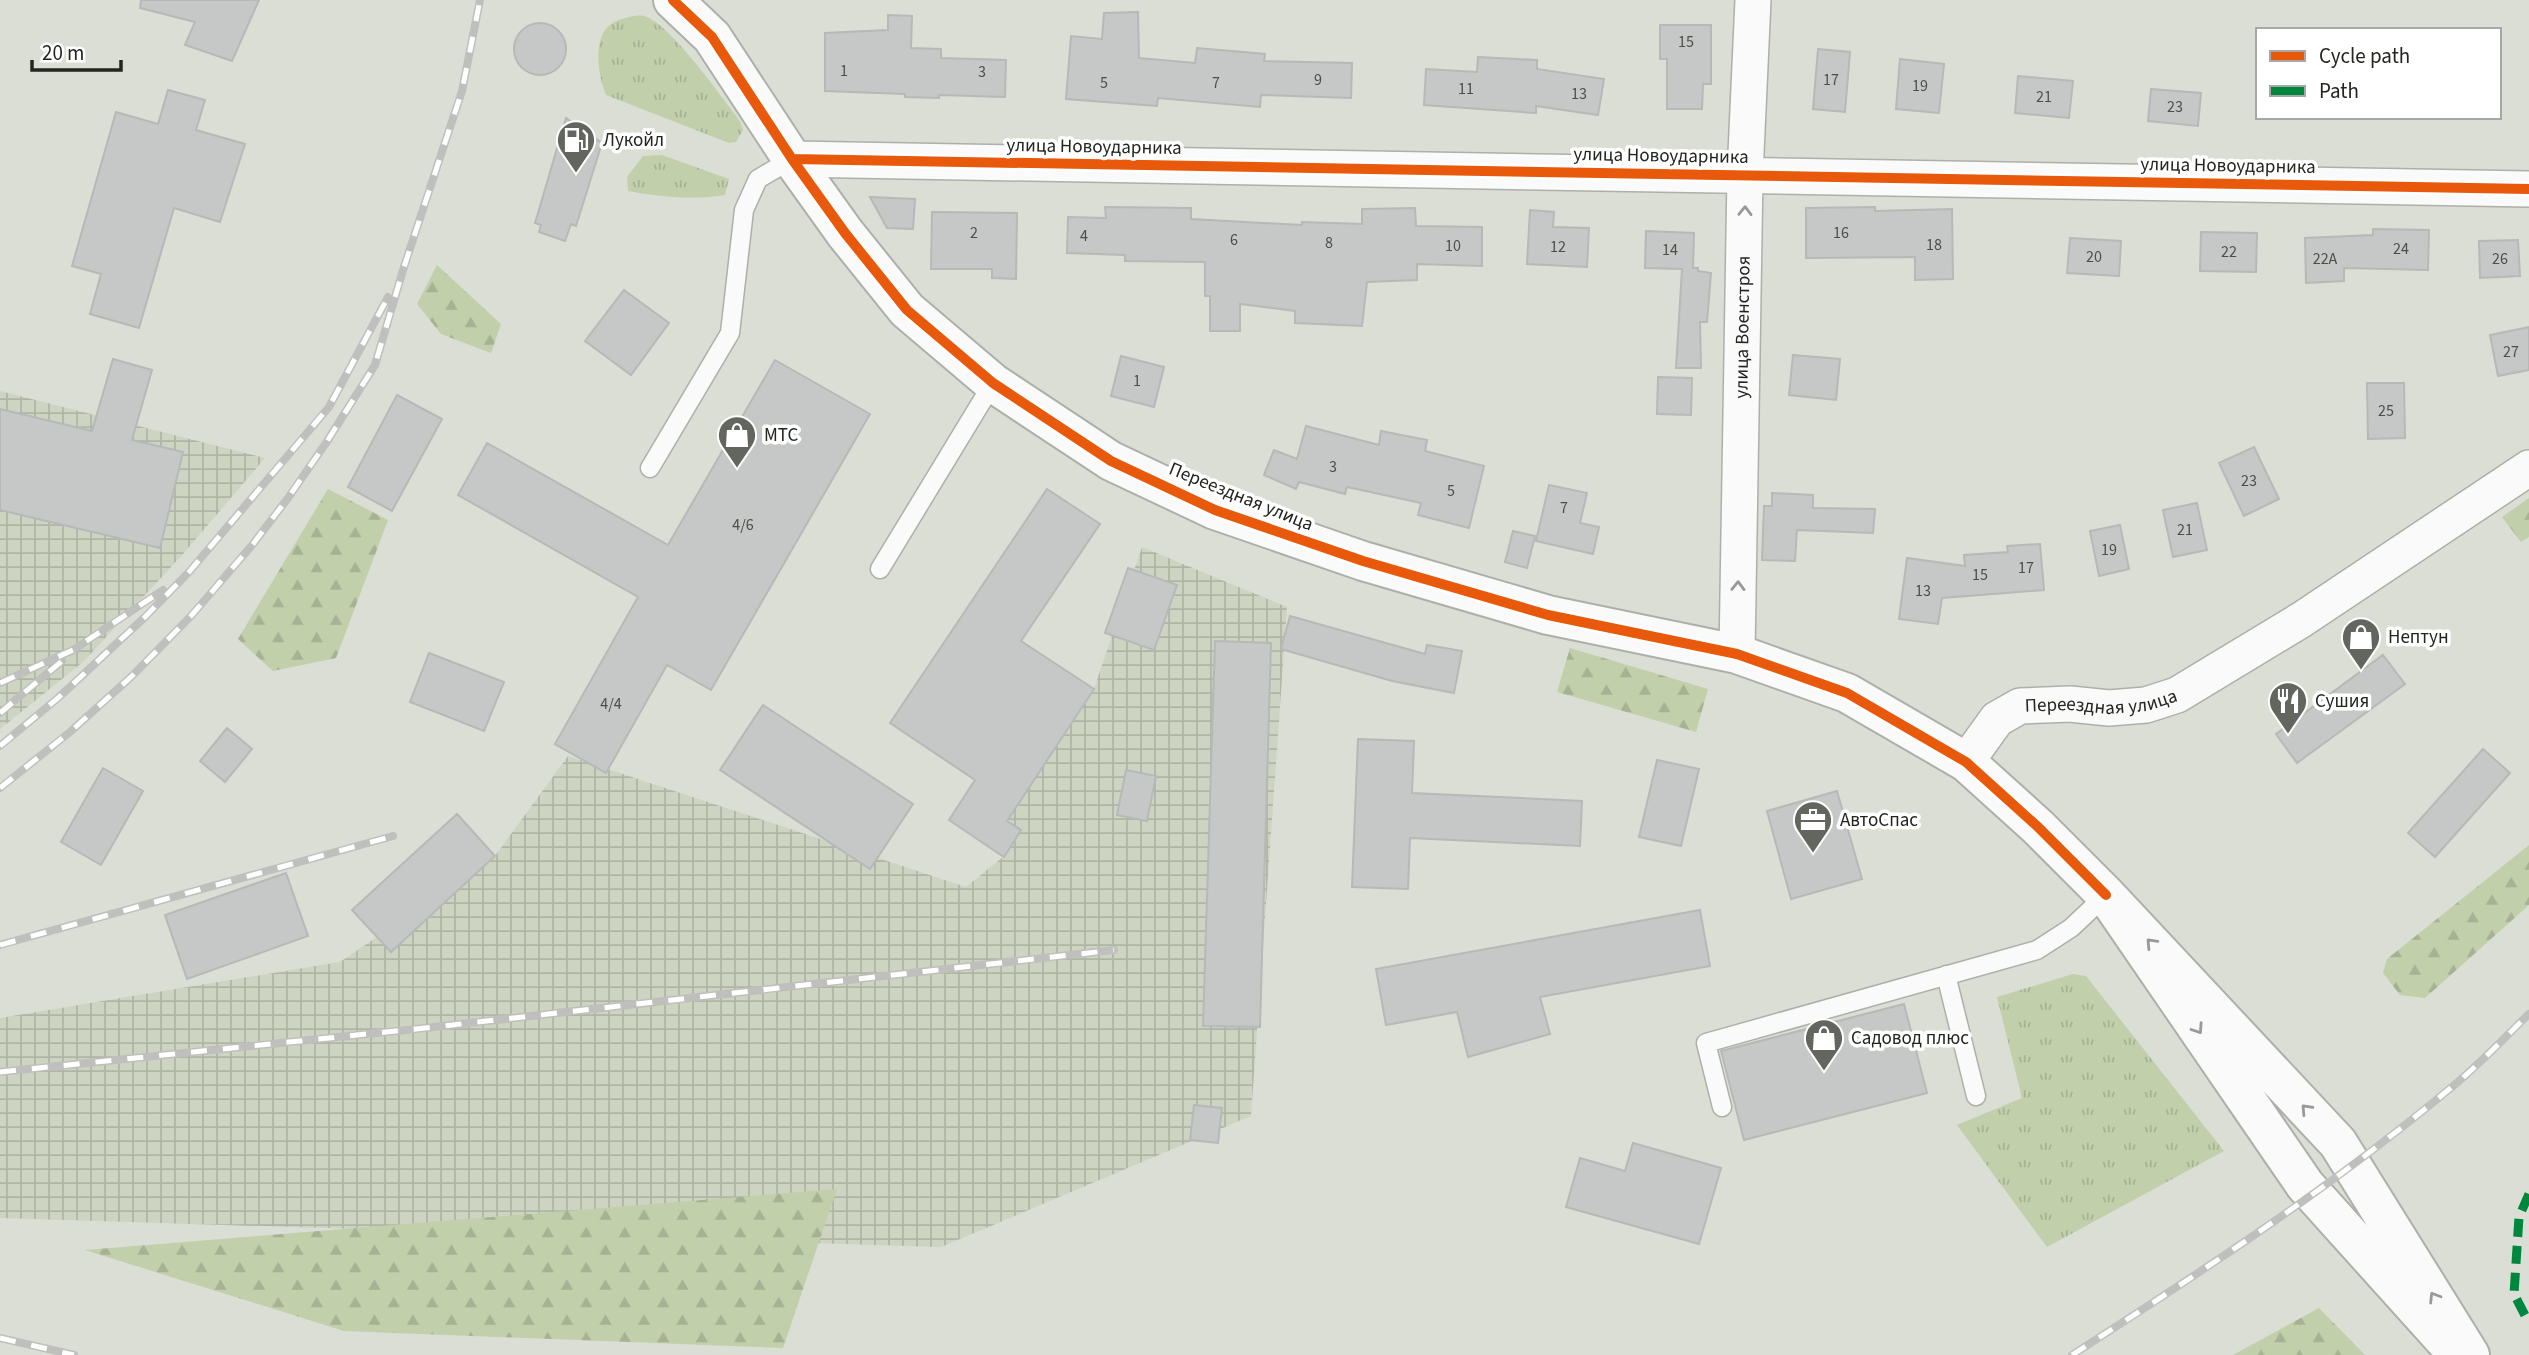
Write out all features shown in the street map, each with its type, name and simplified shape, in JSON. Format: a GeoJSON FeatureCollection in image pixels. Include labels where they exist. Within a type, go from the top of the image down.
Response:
{"type":"FeatureCollection","features":[{"type":"Feature","properties":{"kind":"street","name":"Переездная улица"},"geometry":{"type":"LineString","coordinates":[[673,0],[712,37],[792,159],[845,233],[908,310],[993,383],[1111,461],[1215,510],[1363,561],[1548,615],[1737,654],[1847,693],[1966,762],[1997,719],[2020,706],[2070,704],[2109,708],[2146,705],[2177,695],[2301,620],[2529,468]]}},
{"type":"Feature","properties":{"kind":"street","name":"улица Военстроя"},"geometry":{"type":"LineString","coordinates":[[1737,654],[1745,175],[1753,0]]}},
{"type":"Feature","properties":{"kind":"street","name":"улица Новоударника"},"geometry":{"type":"LineString","coordinates":[[792,159],[2529,189]]}},
{"type":"Feature","properties":{"kind":"street"},"geometry":{"type":"LineString","coordinates":[[1966,762],[2038,827],[2106,895],[2338,1143],[2470,1355]]}},
{"type":"Feature","properties":{"kind":"street"},"geometry":{"type":"LineString","coordinates":[[2106,895],[2305,1185],[2458,1355]]}},
{"type":"Feature","properties":{"kind":"lane"},"geometry":{"type":"LineString","coordinates":[[650,468],[730,333],[744,211],[758,179],[792,159]]}},
{"type":"Feature","properties":{"kind":"lane"},"geometry":{"type":"LineString","coordinates":[[880,569],[993,383]]}},
{"type":"Feature","properties":{"kind":"lane"},"geometry":{"type":"LineString","coordinates":[[1722,1107],[1706,1043],[2037,950],[2071,928],[2106,895]]}},
{"type":"Feature","properties":{"kind":"lane"},"geometry":{"type":"LineString","coordinates":[[1946,975],[1976,1096]]}},
{"type":"Feature","properties":{"kind":"shaded area"},"geometry":{"type":"Polygon","coordinates":[[[0,391],[265,458],[183,554],[83,662],[0,729],[0,391]]]}},
{"type":"Feature","properties":{"kind":"shaded area"},"geometry":{"type":"Polygon","coordinates":[[[1142,547],[1287,607],[1251,1116],[941,1247],[0,1218],[0,1018],[340,962],[377,937],[391,952],[495,856],[568,756],[966,887],[1003,857],[1021,831],[1007,821],[1094,689],[1142,547]]]}},
{"type":"Feature","properties":{"kind":"green space"},"geometry":{"type":"Polygon","coordinates":[[[633,16],[644,16],[655,22],[695,62],[740,121],[743,130],[736,142],[729,143],[606,95],[598,58],[601,38],[611,24],[633,16]]]}},
{"type":"Feature","properties":{"kind":"green space"},"geometry":{"type":"Polygon","coordinates":[[[662,155],[729,179],[725,195],[676,197],[628,191],[627,177],[643,156],[662,155]]]}},
{"type":"Feature","properties":{"kind":"green space"},"geometry":{"type":"Polygon","coordinates":[[[437,265],[501,324],[491,353],[441,334],[417,304],[437,265]]]}},
{"type":"Feature","properties":{"kind":"green space"},"geometry":{"type":"Polygon","coordinates":[[[328,489],[388,520],[336,658],[273,671],[238,639],[328,489]]]}},
{"type":"Feature","properties":{"kind":"green space"},"geometry":{"type":"Polygon","coordinates":[[[2529,498],[2529,537],[2521,542],[2502,517],[2529,498]]]}},
{"type":"Feature","properties":{"kind":"green space"},"geometry":{"type":"Polygon","coordinates":[[[1570,648],[1708,689],[1696,732],[1557,692],[1570,648]]]}},
{"type":"Feature","properties":{"kind":"green space"},"geometry":{"type":"Polygon","coordinates":[[[2529,845],[2529,905],[2425,998],[2400,995],[2383,973],[2387,959],[2529,845]]]}},
{"type":"Feature","properties":{"kind":"green space"},"geometry":{"type":"Polygon","coordinates":[[[2073,974],[2086,976],[2224,1151],[2047,1247],[1957,1125],[2022,1098],[1997,997],[2073,974]]]}},
{"type":"Feature","properties":{"kind":"green space"},"geometry":{"type":"Polygon","coordinates":[[[837,1189],[783,1348],[344,1331],[85,1250],[837,1189]]]}},
{"type":"Feature","properties":{"kind":"green space"},"geometry":{"type":"Polygon","coordinates":[[[2319,1308],[2365,1355],[2233,1355],[2319,1308]]]}},
{"type":"Feature","properties":{"kind":"building"},"geometry":{"type":"Polygon","coordinates":[[[141,0],[259,0],[232,61],[185,45],[195,22],[140,8],[141,0]]]}},
{"type":"Feature","properties":{"kind":"building"},"geometry":{"type":"Polygon","coordinates":[[[1138,12],[1139,58],[1195,63],[1197,48],[1265,54],[1264,61],[1352,63],[1351,98],[1261,95],[1260,107],[1158,98],[1157,106],[1066,99],[1071,36],[1102,39],[1104,13],[1138,12]]]}},
{"type":"Feature","properties":{"kind":"building"},"geometry":{"type":"Polygon","coordinates":[[[888,15],[912,16],[911,48],[941,49],[941,58],[1006,60],[1005,97],[905,97],[905,94],[825,91],[825,33],[888,30],[888,15]]]}},
{"type":"Feature","properties":{"kind":"building"},"geometry":{"type":"Polygon","coordinates":[[[540,23],[550,25],[558,31],[564,39],[564,59],[558,67],[550,73],[540,75],[530,73],[522,67],[516,59],[514,49],[516,39],[522,31],[530,25],[540,23]]]}},
{"type":"Feature","properties":{"kind":"building"},"geometry":{"type":"Polygon","coordinates":[[[1660,25],[1711,25],[1711,84],[1703,84],[1702,109],[1667,109],[1667,59],[1660,59],[1660,25]]]}},
{"type":"Feature","properties":{"kind":"building"},"geometry":{"type":"Polygon","coordinates":[[[1818,49],[1850,52],[1845,112],[1813,109],[1818,49]]]}},
{"type":"Feature","properties":{"kind":"building"},"geometry":{"type":"Polygon","coordinates":[[[1478,57],[1537,60],[1537,69],[1604,79],[1598,115],[1536,106],[1536,113],[1424,105],[1426,69],[1477,72],[1478,57]]]}},
{"type":"Feature","properties":{"kind":"building"},"geometry":{"type":"Polygon","coordinates":[[[1900,59],[1944,64],[1939,113],[1896,109],[1900,59]]]}},
{"type":"Feature","properties":{"kind":"building"},"geometry":{"type":"Polygon","coordinates":[[[2018,76],[2073,81],[2069,118],[2015,113],[2018,76]]]}},
{"type":"Feature","properties":{"kind":"building"},"geometry":{"type":"Polygon","coordinates":[[[2151,89],[2201,93],[2198,126],[2148,121],[2151,89]]]}},
{"type":"Feature","properties":{"kind":"building"},"geometry":{"type":"Polygon","coordinates":[[[168,90],[205,100],[196,130],[245,144],[220,222],[174,208],[139,328],[90,314],[101,274],[72,266],[116,112],[158,124],[168,90]]]}},
{"type":"Feature","properties":{"kind":"building"},"geometry":{"type":"Polygon","coordinates":[[[566,118],[602,143],[576,226],[571,224],[565,241],[539,232],[541,225],[535,223],[566,118]]]}},
{"type":"Feature","properties":{"kind":"building"},"geometry":{"type":"Polygon","coordinates":[[[870,197],[915,199],[913,229],[887,228],[870,197]]]}},
{"type":"Feature","properties":{"kind":"building"},"geometry":{"type":"Polygon","coordinates":[[[1105,207],[1191,208],[1191,219],[1302,225],[1302,222],[1362,224],[1362,209],[1415,208],[1416,226],[1482,227],[1482,266],[1417,264],[1417,280],[1367,282],[1362,326],[1295,323],[1295,311],[1240,304],[1240,331],[1210,331],[1210,296],[1205,296],[1205,262],[1125,261],[1125,255],[1067,253],[1068,217],[1106,218],[1105,207]]]}},
{"type":"Feature","properties":{"kind":"building"},"geometry":{"type":"Polygon","coordinates":[[[1875,207],[1875,211],[1952,209],[1953,279],[1915,280],[1915,257],[1806,258],[1806,208],[1875,207]]]}},
{"type":"Feature","properties":{"kind":"building"},"geometry":{"type":"Polygon","coordinates":[[[1530,210],[1554,212],[1553,227],[1589,228],[1587,267],[1527,264],[1530,210]]]}},
{"type":"Feature","properties":{"kind":"building"},"geometry":{"type":"Polygon","coordinates":[[[932,212],[1017,213],[1016,279],[992,278],[992,269],[931,269],[932,212]]]}},
{"type":"Feature","properties":{"kind":"building"},"geometry":{"type":"Polygon","coordinates":[[[2373,229],[2429,230],[2428,270],[2344,268],[2344,281],[2306,283],[2305,238],[2373,235],[2373,229]]]}},
{"type":"Feature","properties":{"kind":"building"},"geometry":{"type":"Polygon","coordinates":[[[1646,231],[1694,233],[1693,268],[1711,273],[1707,322],[1700,322],[1701,368],[1676,368],[1682,269],[1645,268],[1646,231]]]}},
{"type":"Feature","properties":{"kind":"building"},"geometry":{"type":"Polygon","coordinates":[[[2201,232],[2257,233],[2256,272],[2200,271],[2201,232]]]}},
{"type":"Feature","properties":{"kind":"building"},"geometry":{"type":"Polygon","coordinates":[[[2070,238],[2121,241],[2119,276],[2067,273],[2070,238]]]}},
{"type":"Feature","properties":{"kind":"building"},"geometry":{"type":"Polygon","coordinates":[[[2518,240],[2520,276],[2480,278],[2479,241],[2518,240]]]}},
{"type":"Feature","properties":{"kind":"building"},"geometry":{"type":"Polygon","coordinates":[[[624,290],[669,323],[631,375],[585,341],[624,290]]]}},
{"type":"Feature","properties":{"kind":"building"},"geometry":{"type":"Polygon","coordinates":[[[2529,327],[2529,370],[2498,376],[2490,335],[2529,327]]]}},
{"type":"Feature","properties":{"kind":"building"},"geometry":{"type":"Polygon","coordinates":[[[1793,355],[1840,359],[1836,400],[1789,395],[1793,355]]]}},
{"type":"Feature","properties":{"kind":"building"},"geometry":{"type":"Polygon","coordinates":[[[1121,356],[1164,367],[1154,407],[1111,396],[1121,356]]]}},
{"type":"Feature","properties":{"kind":"building"},"geometry":{"type":"Polygon","coordinates":[[[113,359],[152,370],[132,440],[183,452],[160,548],[0,510],[0,409],[92,431],[113,359]]]}},
{"type":"Feature","properties":{"kind":"building"},"geometry":{"type":"Polygon","coordinates":[[[775,360],[870,414],[711,690],[667,665],[606,773],[555,744],[638,597],[458,495],[487,443],[668,545],[775,360]]]}},
{"type":"Feature","properties":{"kind":"building"},"geometry":{"type":"Polygon","coordinates":[[[1658,377],[1692,378],[1691,415],[1657,414],[1658,377]]]}},
{"type":"Feature","properties":{"kind":"building"},"geometry":{"type":"Polygon","coordinates":[[[2367,383],[2404,383],[2405,438],[2368,439],[2367,383]]]}},
{"type":"Feature","properties":{"kind":"building"},"geometry":{"type":"Polygon","coordinates":[[[397,395],[442,419],[392,511],[348,487],[397,395]]]}},
{"type":"Feature","properties":{"kind":"building"},"geometry":{"type":"Polygon","coordinates":[[[1306,426],[1379,445],[1381,431],[1427,440],[1425,451],[1484,466],[1469,528],[1418,515],[1421,503],[1347,487],[1345,494],[1299,482],[1296,489],[1264,475],[1274,450],[1297,459],[1306,426]]]}},
{"type":"Feature","properties":{"kind":"building"},"geometry":{"type":"Polygon","coordinates":[[[2254,447],[2279,499],[2244,516],[2219,463],[2254,447]]]}},
{"type":"Feature","properties":{"kind":"building"},"geometry":{"type":"Polygon","coordinates":[[[1549,485],[1587,493],[1580,523],[1599,527],[1593,554],[1536,541],[1549,485]]]}},
{"type":"Feature","properties":{"kind":"building"},"geometry":{"type":"Polygon","coordinates":[[[1047,489],[1100,524],[1021,641],[1094,689],[1007,821],[1021,830],[1004,857],[949,820],[975,780],[890,723],[1047,489]]]}},
{"type":"Feature","properties":{"kind":"building"},"geometry":{"type":"Polygon","coordinates":[[[1772,493],[1813,495],[1813,508],[1875,509],[1873,533],[1797,530],[1795,561],[1762,560],[1764,506],[1772,506],[1772,493]]]}},
{"type":"Feature","properties":{"kind":"building"},"geometry":{"type":"Polygon","coordinates":[[[2197,503],[2207,550],[2173,557],[2163,510],[2197,503]]]}},
{"type":"Feature","properties":{"kind":"building"},"geometry":{"type":"Polygon","coordinates":[[[2120,525],[2129,569],[2099,576],[2090,531],[2120,525]]]}},
{"type":"Feature","properties":{"kind":"building"},"geometry":{"type":"Polygon","coordinates":[[[1513,531],[1535,536],[1527,568],[1505,562],[1513,531]]]}},
{"type":"Feature","properties":{"kind":"building"},"geometry":{"type":"Polygon","coordinates":[[[2040,544],[2044,590],[1942,598],[1938,624],[1899,619],[1907,558],[1965,566],[1964,555],[2008,552],[2007,546],[2040,544]]]}},
{"type":"Feature","properties":{"kind":"building"},"geometry":{"type":"Polygon","coordinates":[[[1128,568],[1177,585],[1154,650],[1105,633],[1128,568]]]}},
{"type":"Feature","properties":{"kind":"building"},"geometry":{"type":"Polygon","coordinates":[[[1290,616],[1425,654],[1427,645],[1462,651],[1454,693],[1392,681],[1281,649],[1290,616]]]}},
{"type":"Feature","properties":{"kind":"building"},"geometry":{"type":"Polygon","coordinates":[[[1215,641],[1271,643],[1260,1027],[1203,1026],[1215,641]]]}},
{"type":"Feature","properties":{"kind":"building"},"geometry":{"type":"Polygon","coordinates":[[[429,653],[504,682],[484,731],[410,702],[429,653]]]}},
{"type":"Feature","properties":{"kind":"building"},"geometry":{"type":"Polygon","coordinates":[[[2383,655],[2405,684],[2297,763],[2276,734],[2383,655]]]}},
{"type":"Feature","properties":{"kind":"building"},"geometry":{"type":"Polygon","coordinates":[[[763,705],[913,804],[870,869],[720,770],[763,705]]]}},
{"type":"Feature","properties":{"kind":"building"},"geometry":{"type":"Polygon","coordinates":[[[227,728],[252,749],[225,782],[200,761],[227,728]]]}},
{"type":"Feature","properties":{"kind":"building"},"geometry":{"type":"Polygon","coordinates":[[[1358,739],[1414,741],[1412,793],[1582,801],[1580,846],[1410,838],[1408,889],[1352,887],[1358,739]]]}},
{"type":"Feature","properties":{"kind":"building"},"geometry":{"type":"Polygon","coordinates":[[[2483,749],[2510,773],[2435,857],[2408,833],[2483,749]]]}},
{"type":"Feature","properties":{"kind":"building"},"geometry":{"type":"Polygon","coordinates":[[[1657,760],[1699,769],[1681,846],[1639,837],[1657,760]]]}},
{"type":"Feature","properties":{"kind":"building"},"geometry":{"type":"Polygon","coordinates":[[[103,768],[143,791],[101,865],[61,842],[103,768]]]}},
{"type":"Feature","properties":{"kind":"building"},"geometry":{"type":"Polygon","coordinates":[[[1126,770],[1156,776],[1147,821],[1117,815],[1126,770]]]}},
{"type":"Feature","properties":{"kind":"building"},"geometry":{"type":"Polygon","coordinates":[[[1837,791],[1862,879],[1791,899],[1767,811],[1837,791]]]}},
{"type":"Feature","properties":{"kind":"building"},"geometry":{"type":"Polygon","coordinates":[[[457,814],[495,856],[391,952],[352,910],[457,814]]]}},
{"type":"Feature","properties":{"kind":"building"},"geometry":{"type":"Polygon","coordinates":[[[286,873],[308,936],[187,979],[165,915],[286,873]]]}},
{"type":"Feature","properties":{"kind":"building"},"geometry":{"type":"Polygon","coordinates":[[[1700,910],[1710,966],[1540,997],[1550,1034],[1468,1057],[1457,1012],[1386,1025],[1376,969],[1700,910]]]}},
{"type":"Feature","properties":{"kind":"building","name":"Садовод плюс"},"geometry":{"type":"Polygon","coordinates":[[[1904,1004],[1927,1093],[1744,1140],[1721,1051],[1904,1004]]]}},
{"type":"Feature","properties":{"kind":"building"},"geometry":{"type":"Polygon","coordinates":[[[1194,1105],[1222,1108],[1218,1143],[1190,1140],[1194,1105]]]}},
{"type":"Feature","properties":{"kind":"building"},"geometry":{"type":"Polygon","coordinates":[[[1633,1143],[1721,1168],[1699,1244],[1566,1207],[1580,1158],[1625,1171],[1633,1143]]]}},
{"type":"Feature","properties":{"kind":"railway"},"geometry":{"type":"LineString","coordinates":[[0,788],[70,732],[132,676],[191,616],[253,544],[288,498],[375,365],[462,91],[480,0]]}},
{"type":"Feature","properties":{"kind":"railway"},"geometry":{"type":"LineString","coordinates":[[0,746],[58,698],[189,572],[329,407],[388,297]]}},
{"type":"Feature","properties":{"kind":"railway"},"geometry":{"type":"LineString","coordinates":[[0,683],[73,650],[163,590]]}},
{"type":"Feature","properties":{"kind":"railway"},"geometry":{"type":"LineString","coordinates":[[0,713],[62,661]]}},
{"type":"Feature","properties":{"kind":"railway"},"geometry":{"type":"LineString","coordinates":[[0,945],[393,836]]}},
{"type":"Feature","properties":{"kind":"railway"},"geometry":{"type":"LineString","coordinates":[[0,1072],[425,1028],[1114,950]]}},
{"type":"Feature","properties":{"kind":"railway"},"geometry":{"type":"LineString","coordinates":[[2072,1355],[2216,1261],[2357,1162],[2458,1082],[2529,1014]]}},
{"type":"Feature","properties":{"kind":"railway"},"geometry":{"type":"LineString","coordinates":[[0,1338],[74,1355]]}},
{"type":"Feature","properties":{"kind":"marked path"},"geometry":{"type":"LineString","coordinates":[[2529,1194],[2519,1217],[2514,1294],[2529,1323]]}},
{"type":"Feature","properties":{"kind":"cycle path"},"geometry":{"type":"LineString","coordinates":[[673,0],[712,37],[792,159],[845,233],[907,310],[993,383],[1111,461],[1215,510],[1363,561],[1548,615],[1737,654],[1847,693],[1966,762],[2038,827],[2106,895]]}},
{"type":"Feature","properties":{"kind":"cycle path"},"geometry":{"type":"LineString","coordinates":[[792,159],[2529,189]]}},
{"type":"Feature","properties":{"kind":"place","name":"Лукойл"},"geometry":{"type":"Point","coordinates":[576,174]}},
{"type":"Feature","properties":{"kind":"place","name":"МТС"},"geometry":{"type":"Point","coordinates":[737,469]}},
{"type":"Feature","properties":{"kind":"place","name":"Нептун"},"geometry":{"type":"Point","coordinates":[2361,671]}},
{"type":"Feature","properties":{"kind":"place","name":"Сушия"},"geometry":{"type":"Point","coordinates":[2288,735]}},
{"type":"Feature","properties":{"kind":"place","name":"АвтоСпас"},"geometry":{"type":"Point","coordinates":[1813,854]}},
{"type":"Feature","properties":{"kind":"place","name":"Садовод плюс"},"geometry":{"type":"Point","coordinates":[1824,1072]}}]}
